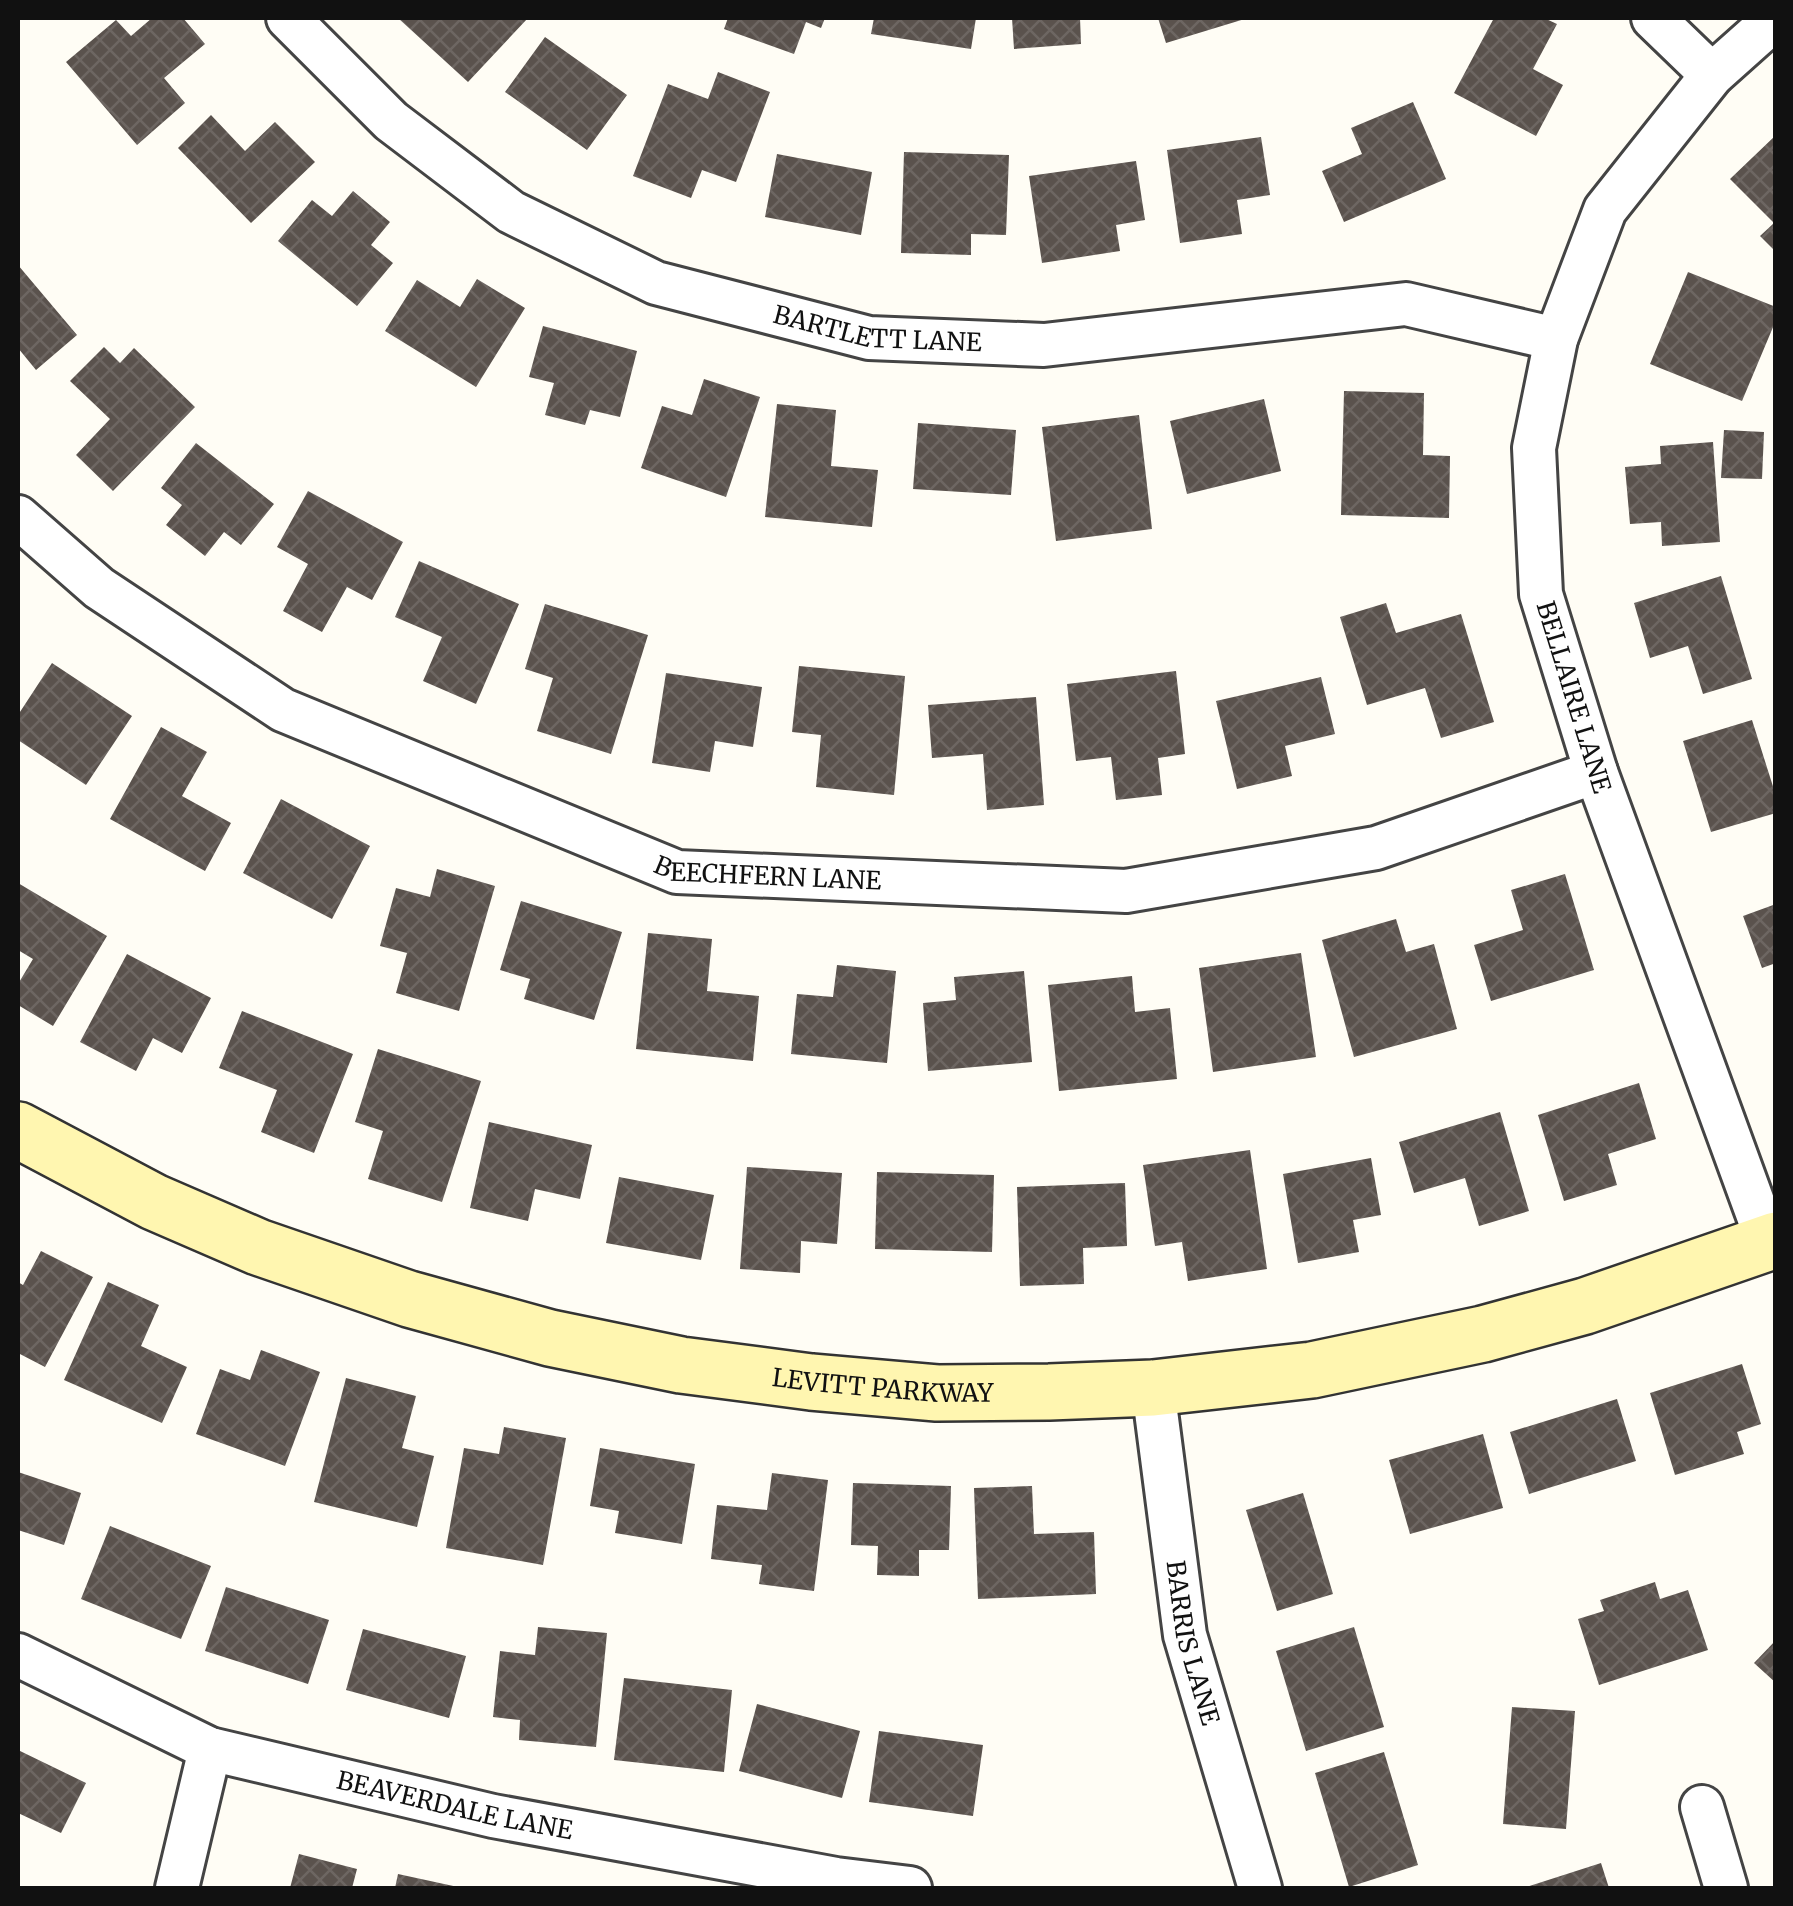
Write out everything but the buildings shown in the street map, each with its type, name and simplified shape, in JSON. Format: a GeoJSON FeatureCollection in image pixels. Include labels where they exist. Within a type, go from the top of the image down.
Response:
{"type":"FeatureCollection","features":[{"type":"Feature","properties":{"kind":"street","name":"BARTLETT LANE"},"geometry":{"type":"LineString","coordinates":[[288,18],[391,121],[511,212],[656,283],[869,338],[1044,345],[1406,304],[1556,338]]}},
{"type":"Feature","properties":{"kind":"street"},"geometry":{"type":"LineString","coordinates":[[1653,18],[1712,76]]}},
{"type":"Feature","properties":{"kind":"street","name":"BELLAIRE LANE"},"geometry":{"type":"LineString","coordinates":[[1772,1242],[1596,772],[1540,594],[1534,448],[1556,338],[1605,210],[1712,76],[1776,18]]}},
{"type":"Feature","properties":{"kind":"street","name":"BEECHFERN LANE"},"geometry":{"type":"LineString","coordinates":[[18,517],[99,588],[283,710],[677,872],[1126,891],[1376,848],[1596,772]]}},
{"type":"Feature","properties":{"kind":"street","name":"LEVITT PARKWAY"},"geometry":{"type":"LineString","coordinates":[[18,1130],[154,1202],[258,1247],[409,1299],[550,1338],[681,1366],[937,1393],[1153,1388],[1312,1370],[1483,1334],[1586,1306],[1772,1242]]}},
{"type":"Feature","properties":{"kind":"street","name":"BARRIS LANE"},"geometry":{"type":"LineString","coordinates":[[1153,1388],[1186,1635],[1249,1886]]}},
{"type":"Feature","properties":{"kind":"street","name":"BEAVERDALE LANE"},"geometry":{"type":"LineString","coordinates":[[18,1656],[210,1749],[494,1816],[835,1884],[910,1888]]}},
{"type":"Feature","properties":{"kind":"street"},"geometry":{"type":"LineString","coordinates":[[177,1888],[210,1749]]}},
{"type":"Feature","properties":{"kind":"street"},"geometry":{"type":"LineString","coordinates":[[1702,1808],[1726,1888]]}}]}
